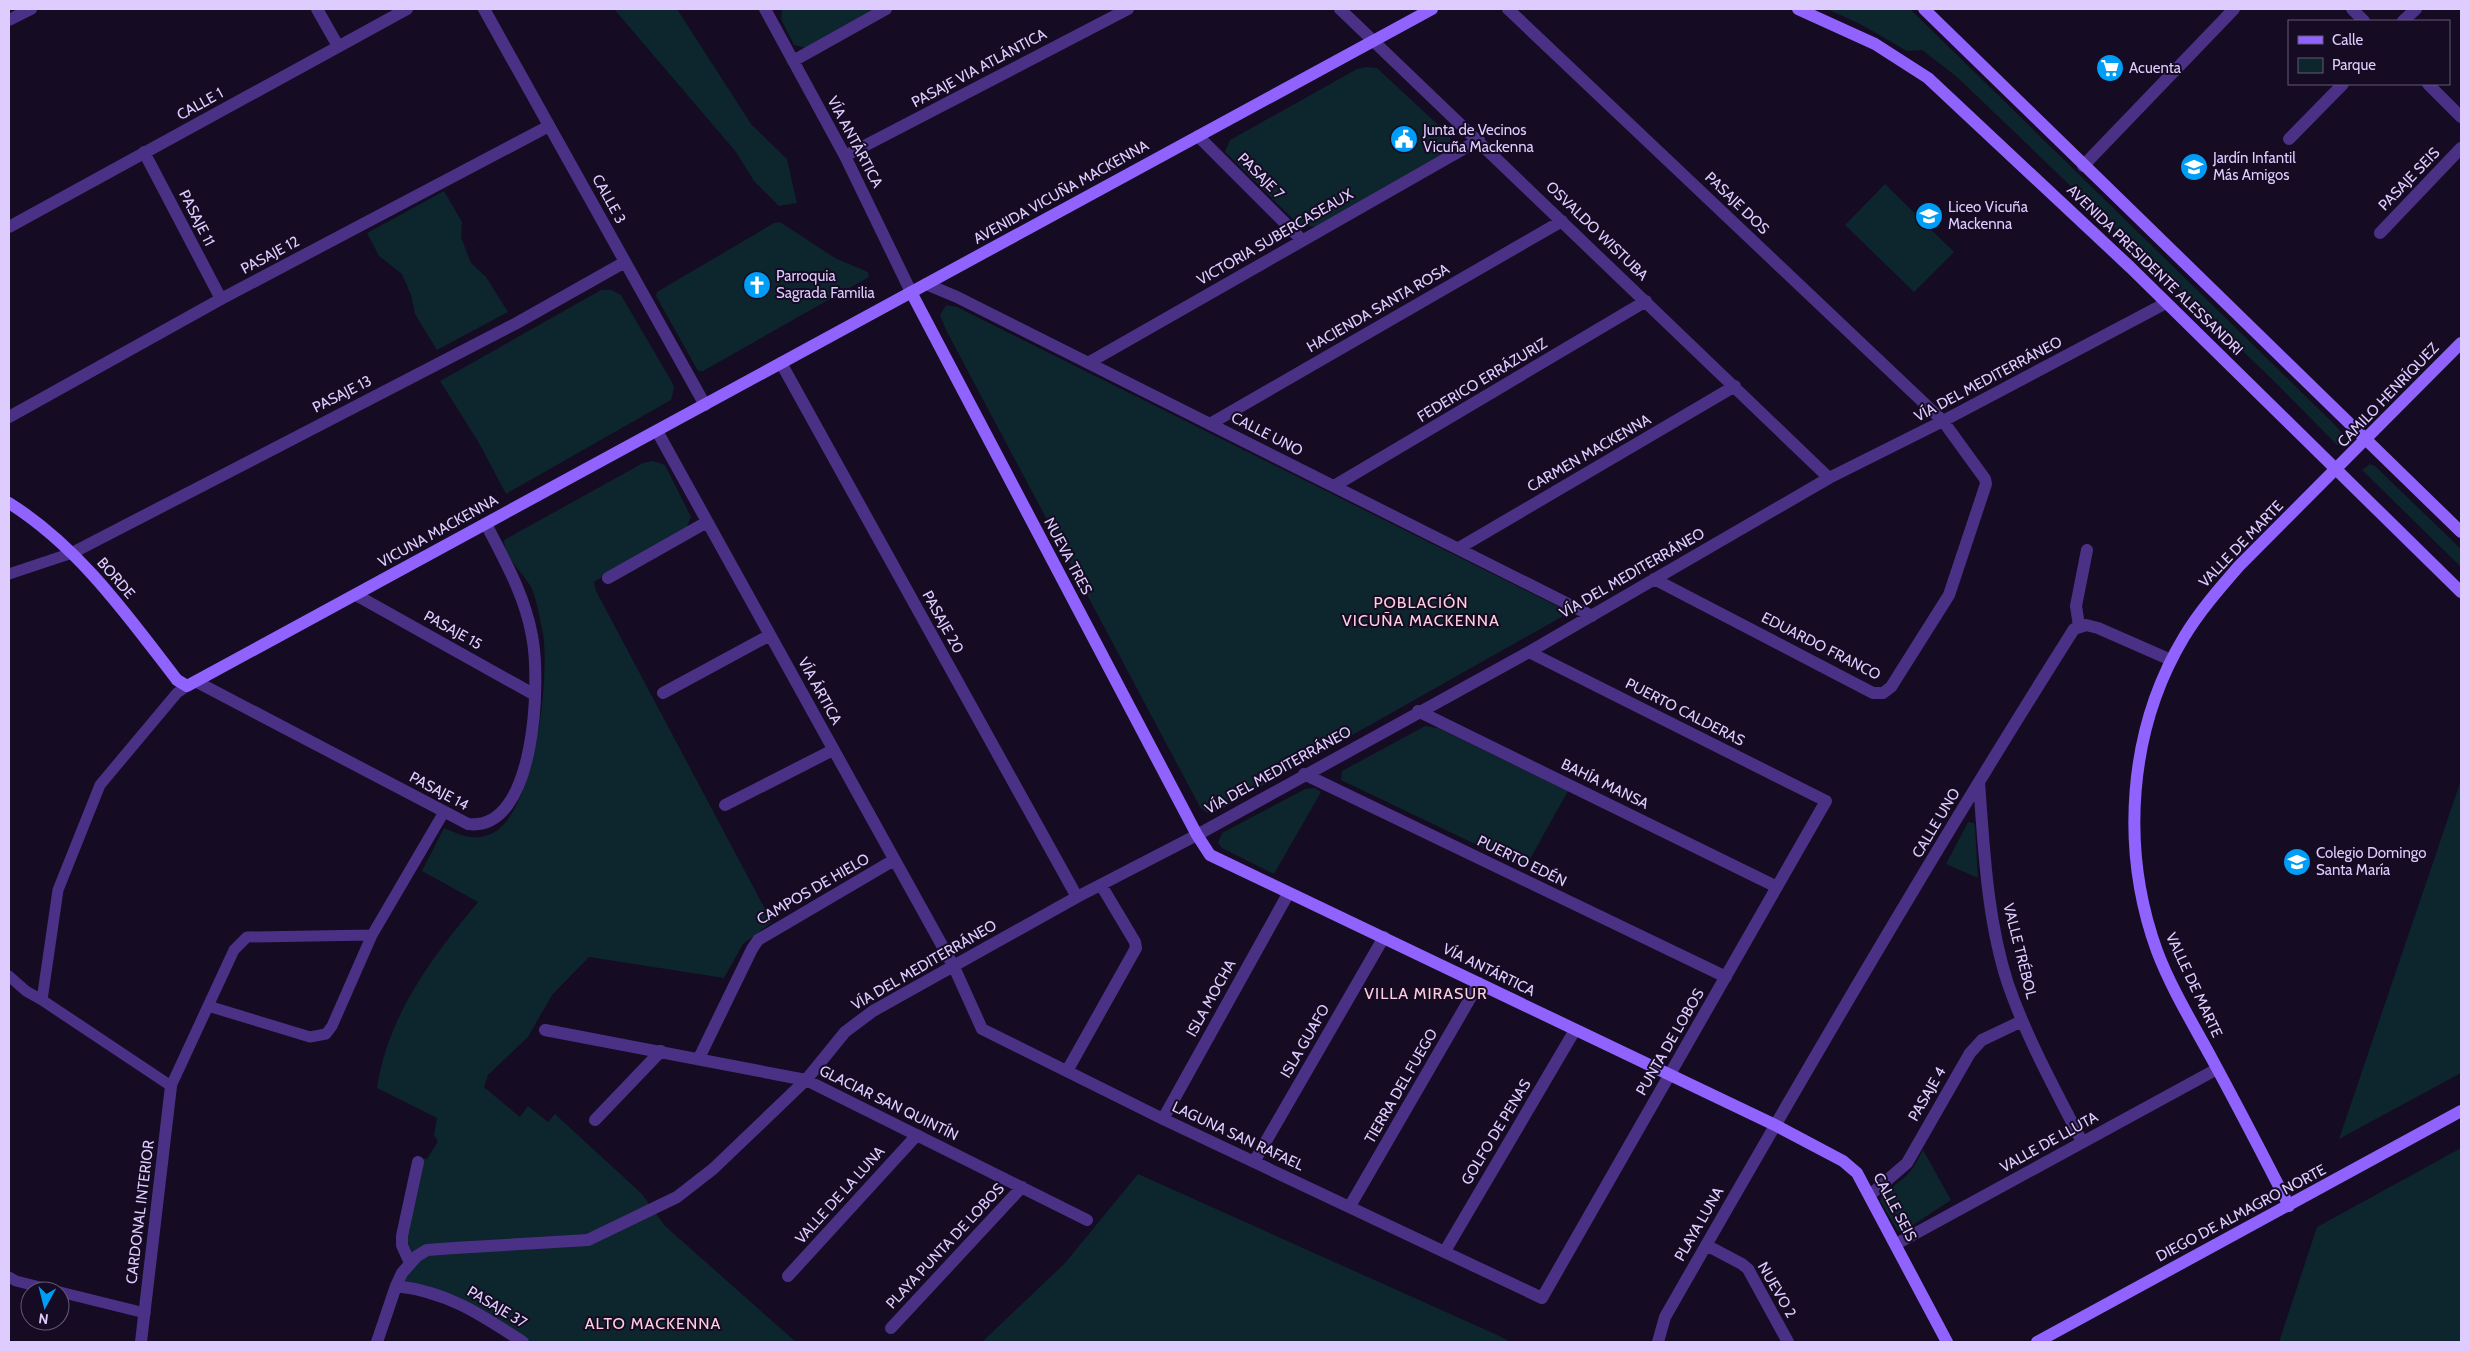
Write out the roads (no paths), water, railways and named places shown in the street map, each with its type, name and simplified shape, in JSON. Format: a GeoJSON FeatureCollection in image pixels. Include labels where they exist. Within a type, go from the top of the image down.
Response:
{"type":"FeatureCollection","features":[{"type":"Feature","properties":{"kind":"street"},"geometry":{"type":"LineString","coordinates":[[9,20],[31,9]]}},
{"type":"Feature","properties":{"kind":"street"},"geometry":{"type":"LineString","coordinates":[[317,9],[338,46]]}},
{"type":"Feature","properties":{"kind":"street","name":"CALLE 1"},"geometry":{"type":"LineString","coordinates":[[9,227],[407,9]]}},
{"type":"Feature","properties":{"kind":"street","name":"CALLE 3"},"geometry":{"type":"LineString","coordinates":[[484,9],[705,405]]}},
{"type":"Feature","properties":{"kind":"street","name":"VÍA ANTÁRTICA"},"geometry":{"type":"LineString","coordinates":[[765,9],[845,156],[911,292]]}},
{"type":"Feature","properties":{"kind":"street"},"geometry":{"type":"LineString","coordinates":[[793,61],[886,9]]}},
{"type":"Feature","properties":{"kind":"street","name":"PASAJE VIA ATLÁNTICA"},"geometry":{"type":"LineString","coordinates":[[845,156],[1128,9]]}},
{"type":"Feature","properties":{"kind":"street","name":"OSVALDO WISTUBA"},"geometry":{"type":"LineString","coordinates":[[1340,9],[1479,140],[1829,478]]}},
{"type":"Feature","properties":{"kind":"street","name":"AVENIDA VICUÑA MACKENNA"},"geometry":{"type":"LineString","coordinates":[[705,405],[1432,9]]}},
{"type":"Feature","properties":{"kind":"street","name":"PASAJE DOS"},"geometry":{"type":"LineString","coordinates":[[1508,9],[1943,421]]}},
{"type":"Feature","properties":{"kind":"street","name":"AVENIDA PRESIDENTE ALESSANDRI"},"geometry":{"type":"LineString","coordinates":[[1798,9],[1876,44],[1928,78],[2166,303],[2461,592]]}},
{"type":"Feature","properties":{"kind":"street","name":"AVENIDA PRESIDENTE ALESSANDRI"},"geometry":{"type":"LineString","coordinates":[[1924,9],[2083,166],[2368,439],[2461,532]]}},
{"type":"Feature","properties":{"kind":"street"},"geometry":{"type":"LineString","coordinates":[[2083,166],[2234,9]]}},
{"type":"Feature","properties":{"kind":"street"},"geometry":{"type":"LineString","coordinates":[[2352,9],[2363,20]]}},
{"type":"Feature","properties":{"kind":"street"},"geometry":{"type":"LineString","coordinates":[[2405,20],[2416,9]]}},
{"type":"Feature","properties":{"kind":"street"},"geometry":{"type":"LineString","coordinates":[[2289,139],[2342,85]]}},
{"type":"Feature","properties":{"kind":"street"},"geometry":{"type":"LineString","coordinates":[[2429,85],[2461,117]]}},
{"type":"Feature","properties":{"kind":"street","name":"PASAJE 12"},"geometry":{"type":"LineString","coordinates":[[9,417],[221,299],[549,126]]}},
{"type":"Feature","properties":{"kind":"street","name":"PASAJE 7"},"geometry":{"type":"LineString","coordinates":[[1198,136],[1301,239]]}},
{"type":"Feature","properties":{"kind":"street","name":"VICTORIA SUBERCASEAUX"},"geometry":{"type":"LineString","coordinates":[[1088,363],[1301,239],[1479,140]]}},
{"type":"Feature","properties":{"kind":"street","name":"PASAJE SEIS"},"geometry":{"type":"LineString","coordinates":[[2380,233],[2461,148]]}},
{"type":"Feature","properties":{"kind":"street","name":"PASAJE 11"},"geometry":{"type":"LineString","coordinates":[[144,152],[221,299]]}},
{"type":"Feature","properties":{"kind":"street","name":"HACIENDA SANTA ROSA"},"geometry":{"type":"LineString","coordinates":[[1210,424],[1562,221]]}},
{"type":"Feature","properties":{"kind":"street","name":"PASAJE 13"},"geometry":{"type":"LineString","coordinates":[[72,553],[515,324],[625,262]]}},
{"type":"Feature","properties":{"kind":"street","name":"CALLE UNO"},"geometry":{"type":"LineString","coordinates":[[926,284],[957,297],[1592,616]]}},
{"type":"Feature","properties":{"kind":"street","name":"NUEVA TRES"},"geometry":{"type":"LineString","coordinates":[[911,292],[1197,834]]}},
{"type":"Feature","properties":{"kind":"street","name":"FEDERICO ERRÁZURIZ"},"geometry":{"type":"LineString","coordinates":[[1334,486],[1646,301]]}},
{"type":"Feature","properties":{"kind":"street","name":"VÍA DEL MEDITERRÁNEO"},"geometry":{"type":"LineString","coordinates":[[410,1263],[427,1250],[582,1241],[618,1228],[677,1197],[695,1185],[806,1080],[857,1020],[1077,897],[1197,834],[1418,711],[1529,652],[1829,478],[1943,421],[2166,303]]}},
{"type":"Feature","properties":{"kind":"street","name":"CAMILO HENRÍQUEZ"},"geometry":{"type":"LineString","coordinates":[[2337,470],[2461,343]]}},
{"type":"Feature","properties":{"kind":"street","name":"PASAJE 20"},"geometry":{"type":"LineString","coordinates":[[781,363],[1077,897]]}},
{"type":"Feature","properties":{"kind":"street","name":"CARMEN MACKENNA"},"geometry":{"type":"LineString","coordinates":[[1459,548],[1735,386]]}},
{"type":"Feature","properties":{"kind":"street","name":"VICUNA MACKENNA"},"geometry":{"type":"LineString","coordinates":[[192,684],[705,405]]}},
{"type":"Feature","properties":{"kind":"street","name":"EDUARDO FRANCO"},"geometry":{"type":"LineString","coordinates":[[1654,579],[1873,693],[1883,694],[1892,687],[1949,595],[1986,484],[1985,479],[1943,421]]}},
{"type":"Feature","properties":{"kind":"street","name":"VÍA ÁRTICA"},"geometry":{"type":"LineString","coordinates":[[657,431],[954,967]]}},
{"type":"Feature","properties":{"kind":"street","name":"VALLE DE MARTE"},"geometry":{"type":"LineString","coordinates":[[2289,1206],[2178,997],[2157,951],[2139,882],[2135,845],[2135,801],[2141,746],[2147,718],[2171,660],[2183,638],[2216,592],[2239,566],[2337,470]]}},
{"type":"Feature","properties":{"kind":"street","name":"BORDE"},"geometry":{"type":"LineString","coordinates":[[9,503],[39,522],[72,553],[106,590],[177,680],[192,684]]}},
{"type":"Feature","properties":{"kind":"street"},"geometry":{"type":"LineString","coordinates":[[608,578],[707,522]]}},
{"type":"Feature","properties":{"kind":"street","name":"PASAJE 14"},"geometry":{"type":"LineString","coordinates":[[192,684],[468,824],[477,825],[491,821],[510,804],[516,795],[524,769],[535,695],[535,653],[525,604],[486,524]]}},
{"type":"Feature","properties":{"kind":"street"},"geometry":{"type":"LineString","coordinates":[[2087,550],[2076,606],[2079,626],[2098,628],[2171,660]]}},
{"type":"Feature","properties":{"kind":"street","name":"PASAJE 15"},"geometry":{"type":"LineString","coordinates":[[356,595],[535,695]]}},
{"type":"Feature","properties":{"kind":"street","name":"CALLE UNO"},"geometry":{"type":"LineString","coordinates":[[1775,1125],[1979,782],[2074,630],[2079,626]]}},
{"type":"Feature","properties":{"kind":"street"},"geometry":{"type":"LineString","coordinates":[[662,693],[770,635]]}},
{"type":"Feature","properties":{"kind":"street","name":"PUERTO CALDERAS"},"geometry":{"type":"LineString","coordinates":[[1529,652],[1826,801]]}},
{"type":"Feature","properties":{"kind":"street","name":"BAHÍA MANSA"},"geometry":{"type":"LineString","coordinates":[[1418,711],[1777,887]]}},
{"type":"Feature","properties":{"kind":"street"},"geometry":{"type":"LineString","coordinates":[[725,805],[833,750]]}},
{"type":"Feature","properties":{"kind":"street","name":"PUERTO EDÉN"},"geometry":{"type":"LineString","coordinates":[[1304,774],[1726,977]]}},
{"type":"Feature","properties":{"kind":"street","name":"VALLE TRÉBOL"},"geometry":{"type":"LineString","coordinates":[[1979,782],[1985,859],[1997,939],[2008,983],[2022,1021],[2082,1142]]}},
{"type":"Feature","properties":{"kind":"street","name":"PUNTA DE LOBOS"},"geometry":{"type":"LineString","coordinates":[[1542,1298],[1826,801]]}},
{"type":"Feature","properties":{"kind":"street","name":"VÍA ANTÁRTICA"},"geometry":{"type":"LineString","coordinates":[[1197,834],[1210,855],[1215,859],[1384,937],[1669,1076],[1775,1125]]}},
{"type":"Feature","properties":{"kind":"street","name":"CAMPOS DE HIELO"},"geometry":{"type":"LineString","coordinates":[[699,1058],[758,940],[894,860]]}},
{"type":"Feature","properties":{"kind":"street"},"geometry":{"type":"LineString","coordinates":[[1067,1070],[1136,948],[1135,942],[1101,885]]}},
{"type":"Feature","properties":{"kind":"street","name":"ISLA MOCHA"},"geometry":{"type":"LineString","coordinates":[[1163,1119],[1288,894]]}},
{"type":"Feature","properties":{"kind":"street","name":"ISLA GUAFO"},"geometry":{"type":"LineString","coordinates":[[1254,1162],[1384,937]]}},
{"type":"Feature","properties":{"kind":"street","name":"LAGUNA SAN RAFAEL"},"geometry":{"type":"LineString","coordinates":[[954,967],[982,1029],[1163,1119],[1542,1298]]}},
{"type":"Feature","properties":{"kind":"street","name":"TIERRA DEL FUEGO"},"geometry":{"type":"LineString","coordinates":[[1350,1206],[1480,983]]}},
{"type":"Feature","properties":{"kind":"street","name":"PASAJE 4"},"geometry":{"type":"LineString","coordinates":[[1870,1195],[1907,1162],[1970,1053],[1982,1040],[2022,1021]]}},
{"type":"Feature","properties":{"kind":"street","name":"GLACIAR SAN QUINTÍN"},"geometry":{"type":"LineString","coordinates":[[545,1030],[806,1080],[1087,1220]]}},
{"type":"Feature","properties":{"kind":"street","name":"GOLFO DE PENAS"},"geometry":{"type":"LineString","coordinates":[[1445,1251],[1576,1030]]}},
{"type":"Feature","properties":{"kind":"street"},"geometry":{"type":"LineString","coordinates":[[595,1120],[661,1051]]}},
{"type":"Feature","properties":{"kind":"street","name":"VALLE DE LLUTA"},"geometry":{"type":"LineString","coordinates":[[1896,1244],[2217,1068]]}},
{"type":"Feature","properties":{"kind":"street","name":"CARDONAL INTERIOR"},"geometry":{"type":"LineString","coordinates":[[141,1342],[171,1086]]}},
{"type":"Feature","properties":{"kind":"street","name":"DIEGO DE ALMAGRO NORTE"},"geometry":{"type":"LineString","coordinates":[[2037,1342],[2461,1111]]}},
{"type":"Feature","properties":{"kind":"street","name":"CALLE SEIS"},"geometry":{"type":"LineString","coordinates":[[1775,1125],[1851,1166],[1870,1195],[1947,1342]]}},
{"type":"Feature","properties":{"kind":"street","name":"PLAYA LUNA"},"geometry":{"type":"LineString","coordinates":[[1658,1342],[1665,1317],[1775,1125]]}},
{"type":"Feature","properties":{"kind":"street","name":"VALLE DE LA LUNA"},"geometry":{"type":"LineString","coordinates":[[788,1276],[917,1134]]}},
{"type":"Feature","properties":{"kind":"street"},"geometry":{"type":"LineString","coordinates":[[377,1342],[396,1286],[410,1263],[402,1245],[402,1236],[418,1162]]}},
{"type":"Feature","properties":{"kind":"street","name":"PLAYA PUNTA DE LOBOS"},"geometry":{"type":"LineString","coordinates":[[891,1328],[1022,1187]]}},
{"type":"Feature","properties":{"kind":"street","name":"NUEVO 2"},"geometry":{"type":"LineString","coordinates":[[1706,1246],[1742,1264],[1748,1269],[1788,1342]]}},
{"type":"Feature","properties":{"kind":"street","name":"PASAJE 37"},"geometry":{"type":"LineString","coordinates":[[396,1286],[421,1289],[447,1297],[471,1308],[523,1342]]}},
{"type":"Feature","properties":{"kind":"lane"},"geometry":{"type":"LineString","coordinates":[[9,574],[72,553]]}},
{"type":"Feature","properties":{"kind":"lane"},"geometry":{"type":"LineString","coordinates":[[42,1000],[58,890],[100,785],[177,693],[192,684]]}},
{"type":"Feature","properties":{"kind":"lane"},"geometry":{"type":"LineString","coordinates":[[208,1006],[310,1037],[326,1034],[332,1026],[372,935],[444,812]]}},
{"type":"Feature","properties":{"kind":"lane"},"geometry":{"type":"LineString","coordinates":[[9,976],[26,991],[171,1086],[234,950],[247,938],[372,935]]}},
{"type":"Feature","properties":{"kind":"lane"},"geometry":{"type":"LineString","coordinates":[[9,1276],[20,1282]]}},
{"type":"Feature","properties":{"kind":"lane"},"geometry":{"type":"LineString","coordinates":[[70,1294],[145,1313]]}},
{"type":"Feature","properties":{"kind":"place","name":"Acuenta"},"geometry":{"type":"Point","coordinates":[2110,68]}},
{"type":"Feature","properties":{"kind":"place","name":"Junta de Vecinos Vicuña Mackenna"},"geometry":{"type":"Point","coordinates":[1404,139]}},
{"type":"Feature","properties":{"kind":"place","name":"Jardín Infantil Más Amigos"},"geometry":{"type":"Point","coordinates":[2194,167]}},
{"type":"Feature","properties":{"kind":"place","name":"Liceo Vicuña Mackenna"},"geometry":{"type":"Point","coordinates":[1929,216]}},
{"type":"Feature","properties":{"kind":"place","name":"Parroquia Sagrada Familia"},"geometry":{"type":"Point","coordinates":[757,285]}},
{"type":"Feature","properties":{"kind":"place","name":"Colegio Domingo Santa María"},"geometry":{"type":"Point","coordinates":[2297,862]}},
{"type":"Feature","properties":{"kind":"district","name":"POBLACIÓN VICUÑA MACKENNA"},"geometry":{"type":"Point","coordinates":[1421,611]}},
{"type":"Feature","properties":{"kind":"district","name":"VILLA MIRASUR"},"geometry":{"type":"Point","coordinates":[1426,993]}},
{"type":"Feature","properties":{"kind":"district","name":"ALTO MACKENNA"},"geometry":{"type":"Point","coordinates":[653,1323]}}]}
